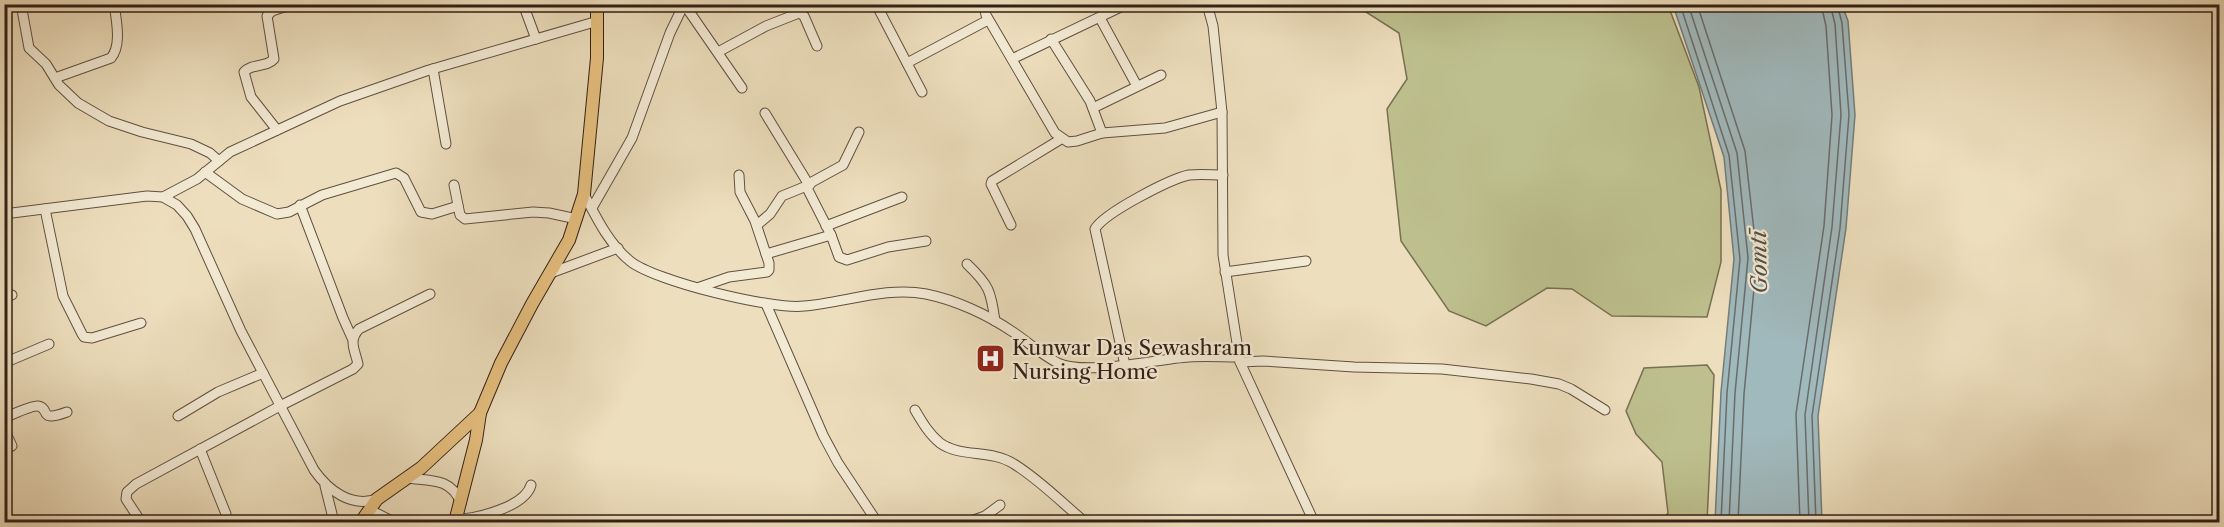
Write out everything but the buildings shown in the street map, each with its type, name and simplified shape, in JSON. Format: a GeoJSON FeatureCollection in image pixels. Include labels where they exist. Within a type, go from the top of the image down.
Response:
{"type":"FeatureCollection","features":[{"type":"Feature","properties":{"kind":"main road"},"geometry":{"type":"LineString","coordinates":[[456,521],[480,413],[501,363],[566,245],[584,194],[597,58],[597,4]]}},
{"type":"Feature","properties":{"kind":"main road"},"geometry":{"type":"LineString","coordinates":[[361,522],[377,499],[438,454],[480,413]]}},
{"type":"Feature","properties":{"kind":"street"},"geometry":{"type":"LineString","coordinates":[[21,4],[29,48],[46,64],[69,96],[93,113],[142,132],[191,144],[210,153],[219,161]]}},
{"type":"Feature","properties":{"kind":"street"},"geometry":{"type":"LineString","coordinates":[[277,130],[250,98],[244,72],[248,68],[270,63],[274,59],[267,16],[272,11],[293,4]]}},
{"type":"Feature","properties":{"kind":"street"},"geometry":{"type":"LineString","coordinates":[[523,4],[536,39]]}},
{"type":"Feature","properties":{"kind":"street"},"geometry":{"type":"LineString","coordinates":[[592,208],[632,138],[670,33],[684,4],[742,88]]}},
{"type":"Feature","properties":{"kind":"street"},"geometry":{"type":"LineString","coordinates":[[876,4],[922,92]]}},
{"type":"Feature","properties":{"kind":"street"},"geometry":{"type":"LineString","coordinates":[[989,4],[985,10],[988,20],[1055,133],[1061,139],[1068,142],[1102,133],[1152,131],[1222,112]]}},
{"type":"Feature","properties":{"kind":"street"},"geometry":{"type":"LineString","coordinates":[[1012,59],[1127,4]]}},
{"type":"Feature","properties":{"kind":"street"},"geometry":{"type":"LineString","coordinates":[[1207,4],[1214,35],[1222,112],[1223,255],[1239,359],[1314,522]]}},
{"type":"Feature","properties":{"kind":"street"},"geometry":{"type":"LineString","coordinates":[[55,78],[111,58],[118,35],[115,10]]}},
{"type":"Feature","properties":{"kind":"street"},"geometry":{"type":"LineString","coordinates":[[718,52],[766,26],[799,13],[804,16],[817,46]]}},
{"type":"Feature","properties":{"kind":"street"},"geometry":{"type":"LineString","coordinates":[[1100,18],[1137,87]]}},
{"type":"Feature","properties":{"kind":"street"},"geometry":{"type":"LineString","coordinates":[[907,63],[988,20]]}},
{"type":"Feature","properties":{"kind":"street"},"geometry":{"type":"LineString","coordinates":[[163,197],[241,147],[340,101],[433,69],[598,21]]}},
{"type":"Feature","properties":{"kind":"street"},"geometry":{"type":"LineString","coordinates":[[1052,39],[1093,108],[1102,133]]}},
{"type":"Feature","properties":{"kind":"street"},"geometry":{"type":"LineString","coordinates":[[433,69],[446,144]]}},
{"type":"Feature","properties":{"kind":"street"},"geometry":{"type":"LineString","coordinates":[[1093,108],[1161,75]]}},
{"type":"Feature","properties":{"kind":"street"},"geometry":{"type":"LineString","coordinates":[[765,113],[809,185],[808,191],[839,257],[844,260],[888,247],[926,241]]}},
{"type":"Feature","properties":{"kind":"street"},"geometry":{"type":"LineString","coordinates":[[757,225],[770,214],[782,196],[809,185],[843,165],[859,132]]}},
{"type":"Feature","properties":{"kind":"street"},"geometry":{"type":"LineString","coordinates":[[1011,225],[991,184],[992,181],[1061,139]]}},
{"type":"Feature","properties":{"kind":"street"},"geometry":{"type":"LineString","coordinates":[[205,172],[243,199],[277,214],[322,195],[396,173],[404,178],[421,212],[432,214],[458,206]]}},
{"type":"Feature","properties":{"kind":"street"},"geometry":{"type":"LineString","coordinates":[[700,287],[729,277],[767,272],[770,267],[757,225],[740,192],[739,175]]}},
{"type":"Feature","properties":{"kind":"street"},"geometry":{"type":"LineString","coordinates":[[1125,365],[1103,274],[1095,229],[1103,221],[1140,197],[1172,180],[1188,176],[1223,176]]}},
{"type":"Feature","properties":{"kind":"street"},"geometry":{"type":"LineString","coordinates":[[454,185],[460,215],[469,219],[533,212],[577,219]]}},
{"type":"Feature","properties":{"kind":"street"},"geometry":{"type":"LineString","coordinates":[[584,194],[618,248],[629,260],[641,268],[654,274],[766,304],[803,307],[911,292],[944,300],[995,321],[1058,363],[1078,367],[1125,365],[1189,357],[1354,367],[1442,369],[1559,384],[1605,410]]}},
{"type":"Feature","properties":{"kind":"street"},"geometry":{"type":"LineString","coordinates":[[5,214],[147,196],[163,197],[177,205],[195,229],[241,331],[314,470],[325,486],[334,522]]}},
{"type":"Feature","properties":{"kind":"street"},"geometry":{"type":"LineString","coordinates":[[766,254],[828,230],[902,197]]}},
{"type":"Feature","properties":{"kind":"street"},"geometry":{"type":"LineString","coordinates":[[141,522],[126,499],[130,489],[136,484],[357,366],[352,338],[300,206]]}},
{"type":"Feature","properties":{"kind":"street"},"geometry":{"type":"LineString","coordinates":[[45,209],[61,289],[84,337],[92,338],[141,323]]}},
{"type":"Feature","properties":{"kind":"street"},"geometry":{"type":"LineString","coordinates":[[548,274],[618,248]]}},
{"type":"Feature","properties":{"kind":"street"},"geometry":{"type":"LineString","coordinates":[[1225,272],[1306,261]]}},
{"type":"Feature","properties":{"kind":"street"},"geometry":{"type":"LineString","coordinates":[[967,264],[982,278],[990,292],[995,321]]}},
{"type":"Feature","properties":{"kind":"street"},"geometry":{"type":"LineString","coordinates":[[352,338],[365,325],[430,294]]}},
{"type":"Feature","properties":{"kind":"street"},"geometry":{"type":"LineString","coordinates":[[766,304],[823,435],[838,463],[877,522]]}},
{"type":"Feature","properties":{"kind":"street"},"geometry":{"type":"LineString","coordinates":[[4,363],[49,344]]}},
{"type":"Feature","properties":{"kind":"street"},"geometry":{"type":"LineString","coordinates":[[178,416],[218,393],[263,373]]}},
{"type":"Feature","properties":{"kind":"street"},"geometry":{"type":"LineString","coordinates":[[4,418],[36,406],[52,417],[67,412]]}},
{"type":"Feature","properties":{"kind":"street"},"geometry":{"type":"LineString","coordinates":[[915,410],[929,432],[942,444],[961,452],[992,455],[1013,463],[1085,522]]}},
{"type":"Feature","properties":{"kind":"street"},"geometry":{"type":"LineString","coordinates":[[4,429],[12,446]]}},
{"type":"Feature","properties":{"kind":"street"},"geometry":{"type":"LineString","coordinates":[[200,449],[226,514],[225,522]]}},
{"type":"Feature","properties":{"kind":"street"},"geometry":{"type":"LineString","coordinates":[[407,478],[435,480],[447,484],[459,496],[461,502]]}},
{"type":"Feature","properties":{"kind":"street"},"geometry":{"type":"LineString","coordinates":[[456,521],[474,520],[494,513],[529,492],[531,485]]}},
{"type":"Feature","properties":{"kind":"street"},"geometry":{"type":"LineString","coordinates":[[325,486],[341,496],[355,500],[377,499]]}},
{"type":"Feature","properties":{"kind":"street"},"geometry":{"type":"LineString","coordinates":[[968,522],[985,516],[1000,505]]}},
{"type":"Feature","properties":{"kind":"street"},"geometry":{"type":"LineString","coordinates":[[370,510],[394,522]]}},
{"type":"Feature","properties":{"kind":"green space"},"geometry":{"type":"Polygon","coordinates":[[[1355,5],[1668,5],[1699,87],[1721,190],[1721,262],[1707,317],[1612,316],[1572,289],[1547,288],[1486,326],[1449,311],[1401,241],[1387,109],[1407,79],[1399,33],[1355,5]]]}},
{"type":"Feature","properties":{"kind":"green space"},"geometry":{"type":"Polygon","coordinates":[[[1707,365],[1714,375],[1707,522],[1661,522],[1668,513],[1662,462],[1636,434],[1626,411],[1644,368],[1707,365]]]}},
{"type":"Feature","properties":{"kind":"water","name":"Gomtī"},"geometry":{"type":"Polygon","coordinates":[[[1673,5],[1842,5],[1848,21],[1855,115],[1846,228],[1818,416],[1822,522],[1715,522],[1721,392],[1734,259],[1724,157],[1673,5]]]}},
{"type":"Feature","properties":{"kind":"place","name":"Kunwar Das Sewashram Nursing Home"},"geometry":{"type":"Point","coordinates":[991,359]}}]}
